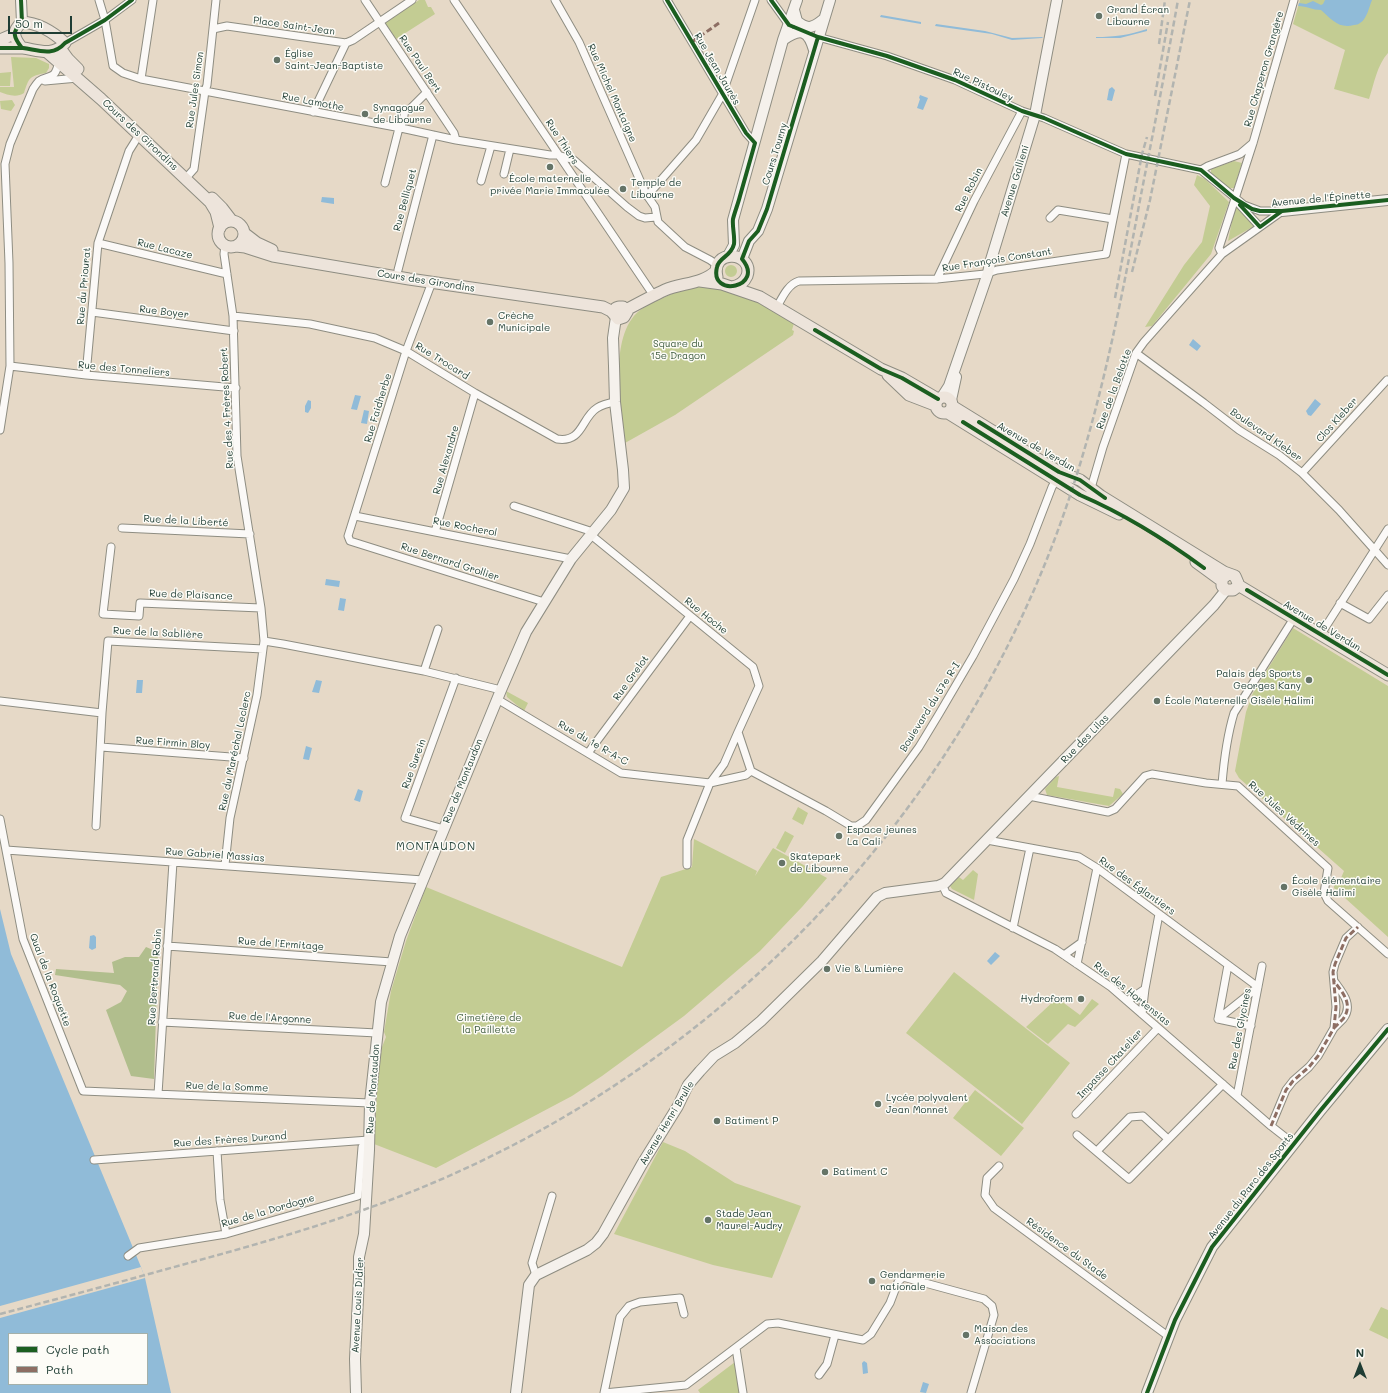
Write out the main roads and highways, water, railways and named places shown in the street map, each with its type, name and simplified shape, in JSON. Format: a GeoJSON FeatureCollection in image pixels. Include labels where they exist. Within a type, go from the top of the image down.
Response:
{"type":"FeatureCollection","features":[{"type":"Feature","properties":{"kind":"main road"},"geometry":{"type":"LineString","coordinates":[[0,40],[14,34],[22,22],[21,0]]}},
{"type":"Feature","properties":{"kind":"main road"},"geometry":{"type":"LineString","coordinates":[[728,256],[734,245],[733,220],[784,40],[797,0]]}},
{"type":"Feature","properties":{"kind":"main road","name":"Cours Tourny"},"geometry":{"type":"LineString","coordinates":[[742,259],[749,241],[758,231],[767,209],[830,0]]}},
{"type":"Feature","properties":{"kind":"main road","name":"Avenue Gallieni"},"geometry":{"type":"LineString","coordinates":[[944,403],[955,388],[959,358],[988,273],[1035,115],[1057,0]]}},
{"type":"Feature","properties":{"kind":"main road"},"geometry":{"type":"LineString","coordinates":[[794,10],[797,21],[806,26],[816,26],[824,18]]}},
{"type":"Feature","properties":{"kind":"main road","name":"Cours des Girondins"},"geometry":{"type":"LineString","coordinates":[[22,22],[32,22],[55,34],[68,59],[86,79],[187,177],[210,202],[216,212],[220,228],[219,238],[225,246],[245,247],[273,256],[603,308],[619,313]]}},
{"type":"Feature","properties":{"kind":"main road"},"geometry":{"type":"LineString","coordinates":[[789,25],[818,37]]}},
{"type":"Feature","properties":{"kind":"main road"},"geometry":{"type":"LineString","coordinates":[[784,40],[793,33],[799,32],[808,36],[814,50]]}},
{"type":"Feature","properties":{"kind":"main road"},"geometry":{"type":"LineString","coordinates":[[14,34],[16,41],[22,48]]}},
{"type":"Feature","properties":{"kind":"main road"},"geometry":{"type":"LineString","coordinates":[[0,48],[22,48],[47,52],[62,45]]}},
{"type":"Feature","properties":{"kind":"main road","name":"Cours des Girondins"},"geometry":{"type":"LineString","coordinates":[[47,52],[78,78],[139,135],[222,208],[232,221],[242,226],[244,233],[257,243],[279,253],[594,301],[619,313]]}},
{"type":"Feature","properties":{"kind":"main road","name":"Avenue de l'Épinette"},"geometry":{"type":"LineString","coordinates":[[1282,211],[1388,200]]}},
{"type":"Feature","properties":{"kind":"main road"},"geometry":{"type":"LineString","coordinates":[[220,228],[225,223],[232,221]]}},
{"type":"Feature","properties":{"kind":"main road"},"geometry":{"type":"LineString","coordinates":[[236,246],[243,241],[244,233]]}},
{"type":"Feature","properties":{"kind":"main road"},"geometry":{"type":"LineString","coordinates":[[619,313],[671,288],[700,281],[712,275],[722,258],[728,256],[734,256],[742,259],[747,266],[746,277],[742,283],[727,285],[718,278],[717,268]]}},
{"type":"Feature","properties":{"kind":"main road"},"geometry":{"type":"LineString","coordinates":[[746,277],[760,296]]}},
{"type":"Feature","properties":{"kind":"main road"},"geometry":{"type":"LineString","coordinates":[[700,281],[727,285],[760,296]]}},
{"type":"Feature","properties":{"kind":"main road","name":"Avenue de Verdun"},"geometry":{"type":"LineString","coordinates":[[760,296],[881,369],[909,395],[944,403],[1059,472],[1080,480],[1225,582],[1233,590],[1238,585],[1388,675]]}},
{"type":"Feature","properties":{"kind":"main road","name":"Rue de Montaudon"},"geometry":{"type":"LineString","coordinates":[[365,1217],[362,1197],[369,1150],[370,1103],[377,1033],[381,1002],[400,936],[499,694],[526,632],[571,559],[612,510],[624,488],[622,457],[615,402],[613,338],[619,313]]}},
{"type":"Feature","properties":{"kind":"main road","name":"Avenue de Verdun"},"geometry":{"type":"LineString","coordinates":[[944,403],[1056,480],[1080,495],[1145,529],[1225,582]]}},
{"type":"Feature","properties":{"kind":"main road","name":"Rue des Lilas"},"geometry":{"type":"LineString","coordinates":[[942,884],[951,878],[1214,606],[1225,582]]}},
{"type":"Feature","properties":{"kind":"main road","name":"Avenue Henri Brulle"},"geometry":{"type":"LineString","coordinates":[[516,1393],[530,1285],[536,1275],[587,1250],[596,1243],[603,1234],[642,1164],[678,1106],[688,1085],[714,1056],[735,1043],[761,1021],[822,960],[877,897],[885,893],[942,884]]}},
{"type":"Feature","properties":{"kind":"main road","name":"Avenue du Parc des Sports"},"geometry":{"type":"LineString","coordinates":[[1147,1393],[1168,1336],[1212,1247],[1388,1029]]}},
{"type":"Feature","properties":{"kind":"main road","name":"Avenue Louis Didier"},"geometry":{"type":"LineString","coordinates":[[356,1393],[355,1359],[359,1256],[364,1234],[365,1217]]}},
{"type":"Feature","properties":{"kind":"water"},"geometry":{"type":"Polygon","coordinates":[[[1325,0],[1372,0],[1366,16],[1362,21],[1349,26],[1336,23],[1321,10],[1298,6],[1299,3],[1306,4],[1313,1],[1321,5],[1325,0]]]}},
{"type":"Feature","properties":{"kind":"water"},"geometry":{"type":"Polygon","coordinates":[[[881,15],[921,22],[921,24],[880,17],[881,15]]]}},
{"type":"Feature","properties":{"kind":"water"},"geometry":{"type":"Polygon","coordinates":[[[936,24],[985,31],[1012,38],[1043,37],[1012,40],[992,34],[935,26],[936,24]]]}},
{"type":"Feature","properties":{"kind":"water"},"geometry":{"type":"Polygon","coordinates":[[[1147,29],[1147,31],[1120,38],[1096,38],[1134,33],[1147,29]]]}},
{"type":"Feature","properties":{"kind":"water"},"geometry":{"type":"Polygon","coordinates":[[[1112,87],[1115,90],[1112,101],[1107,100],[1109,89],[1112,87]]]}},
{"type":"Feature","properties":{"kind":"water"},"geometry":{"type":"Polygon","coordinates":[[[920,95],[928,98],[923,110],[917,108],[920,95]]]}},
{"type":"Feature","properties":{"kind":"water"},"geometry":{"type":"Polygon","coordinates":[[[322,197],[334,198],[334,204],[321,202],[322,197]]]}},
{"type":"Feature","properties":{"kind":"water"},"geometry":{"type":"Polygon","coordinates":[[[1193,339],[1201,346],[1197,351],[1189,345],[1193,339]]]}},
{"type":"Feature","properties":{"kind":"water"},"geometry":{"type":"Polygon","coordinates":[[[355,395],[361,396],[357,410],[351,409],[355,395]]]}},
{"type":"Feature","properties":{"kind":"water"},"geometry":{"type":"Polygon","coordinates":[[[1315,399],[1321,404],[1311,416],[1308,415],[1306,411],[1315,399]]]}},
{"type":"Feature","properties":{"kind":"water"},"geometry":{"type":"Polygon","coordinates":[[[308,400],[311,401],[311,408],[308,413],[305,412],[305,406],[308,400]]]}},
{"type":"Feature","properties":{"kind":"water"},"geometry":{"type":"Polygon","coordinates":[[[364,410],[369,411],[367,424],[361,423],[364,410]]]}},
{"type":"Feature","properties":{"kind":"water"},"geometry":{"type":"Polygon","coordinates":[[[326,579],[340,581],[339,587],[325,585],[326,579]]]}},
{"type":"Feature","properties":{"kind":"water"},"geometry":{"type":"Polygon","coordinates":[[[340,598],[346,599],[344,611],[338,610],[340,598]]]}},
{"type":"Feature","properties":{"kind":"water"},"geometry":{"type":"Polygon","coordinates":[[[137,680],[143,680],[142,693],[136,693],[137,680]]]}},
{"type":"Feature","properties":{"kind":"water"},"geometry":{"type":"Polygon","coordinates":[[[316,680],[322,681],[319,693],[312,692],[316,680]]]}},
{"type":"Feature","properties":{"kind":"water"},"geometry":{"type":"Polygon","coordinates":[[[306,746],[312,748],[309,760],[303,759],[306,746]]]}},
{"type":"Feature","properties":{"kind":"water"},"geometry":{"type":"Polygon","coordinates":[[[358,789],[363,791],[360,802],[354,800],[358,789]]]}},
{"type":"Feature","properties":{"kind":"water"},"geometry":{"type":"Polygon","coordinates":[[[0,909],[11,954],[145,1278],[171,1393],[0,1393],[0,909]]]}},
{"type":"Feature","properties":{"kind":"water"},"geometry":{"type":"Polygon","coordinates":[[[94,935],[96,937],[96,948],[92,950],[89,948],[90,936],[94,935]]]}},
{"type":"Feature","properties":{"kind":"water"},"geometry":{"type":"Polygon","coordinates":[[[995,952],[1000,956],[991,965],[987,961],[995,952]]]}},
{"type":"Feature","properties":{"kind":"water"},"geometry":{"type":"Polygon","coordinates":[[[864,1361],[867,1363],[868,1373],[863,1374],[862,1363],[864,1361]]]}},
{"type":"Feature","properties":{"kind":"water"},"geometry":{"type":"Polygon","coordinates":[[[923,1382],[929,1384],[926,1393],[920,1392],[923,1382]]]}},
{"type":"Feature","properties":{"kind":"railway"},"geometry":{"type":"LineString","coordinates":[[1159,44],[1165,0]]}},
{"type":"Feature","properties":{"kind":"railway"},"geometry":{"type":"LineString","coordinates":[[0,1314],[172,1268],[287,1235],[347,1216],[435,1182],[541,1130],[640,1068],[733,996],[818,915],[894,826],[960,730],[1017,627],[1062,519],[1098,401],[1125,281],[1178,0]]}},
{"type":"Feature","properties":{"kind":"railway"},"geometry":{"type":"LineString","coordinates":[[1132,272],[1150,200],[1190,0]]}},
{"type":"Feature","properties":{"kind":"railway"},"geometry":{"type":"LineString","coordinates":[[1155,96],[1168,22]]}},
{"type":"Feature","properties":{"kind":"railway"},"geometry":{"type":"LineString","coordinates":[[1115,298],[1142,154],[1147,137]]}},
{"type":"Feature","properties":{"kind":"place","name":"Grand Écran Libourne"},"geometry":{"type":"Point","coordinates":[1099,16]}},
{"type":"Feature","properties":{"kind":"place","name":"Église Saint-Jean-Baptiste"},"geometry":{"type":"Point","coordinates":[277,60]}},
{"type":"Feature","properties":{"kind":"place","name":"Synagogue de Libourne"},"geometry":{"type":"Point","coordinates":[365,114]}},
{"type":"Feature","properties":{"kind":"place","name":"École maternelle privée Marie Immaculée"},"geometry":{"type":"Point","coordinates":[550,167]}},
{"type":"Feature","properties":{"kind":"place","name":"Temple de Libourne"},"geometry":{"type":"Point","coordinates":[623,189]}},
{"type":"Feature","properties":{"kind":"place","name":"Crèche Municipale"},"geometry":{"type":"Point","coordinates":[490,322]}},
{"type":"Feature","properties":{"kind":"place","name":"Palais des Sports Georges Kany"},"geometry":{"type":"Point","coordinates":[1309,680]}},
{"type":"Feature","properties":{"kind":"place","name":"École Maternelle Gisèle Halimi"},"geometry":{"type":"Point","coordinates":[1157,701]}},
{"type":"Feature","properties":{"kind":"place","name":"Espace jeunes La Cali"},"geometry":{"type":"Point","coordinates":[839,836]}},
{"type":"Feature","properties":{"kind":"place","name":"Skatepark de Libourne"},"geometry":{"type":"Point","coordinates":[782,863]}},
{"type":"Feature","properties":{"kind":"place","name":"École élémentaire Gisèle Halimi"},"geometry":{"type":"Point","coordinates":[1284,887]}},
{"type":"Feature","properties":{"kind":"place","name":"Vie & Lumière"},"geometry":{"type":"Point","coordinates":[827,969]}},
{"type":"Feature","properties":{"kind":"place","name":"Hydroform"},"geometry":{"type":"Point","coordinates":[1081,999]}},
{"type":"Feature","properties":{"kind":"place","name":"Lycée polyvalent Jean Monnet"},"geometry":{"type":"Point","coordinates":[878,1104]}},
{"type":"Feature","properties":{"kind":"place","name":"Batiment P"},"geometry":{"type":"Point","coordinates":[717,1121]}},
{"type":"Feature","properties":{"kind":"place","name":"Batiment C"},"geometry":{"type":"Point","coordinates":[825,1172]}},
{"type":"Feature","properties":{"kind":"place","name":"Stade Jean Maurel-Audry"},"geometry":{"type":"Point","coordinates":[708,1220]}},
{"type":"Feature","properties":{"kind":"place","name":"Gendarmerie nationale"},"geometry":{"type":"Point","coordinates":[872,1281]}},
{"type":"Feature","properties":{"kind":"place","name":"Maison des Associations"},"geometry":{"type":"Point","coordinates":[966,1335]}},
{"type":"Feature","properties":{"kind":"district","name":"MONTAUDON"},"geometry":{"type":"Point","coordinates":[436,847]}},
{"type":"Feature","properties":{"kind":"park label","name":"Square du 15e Dragon"},"geometry":{"type":"Point","coordinates":[678,350]}},
{"type":"Feature","properties":{"kind":"park label","name":"Cimetière de la Paillette"},"geometry":{"type":"Point","coordinates":[489,1024]}}]}
